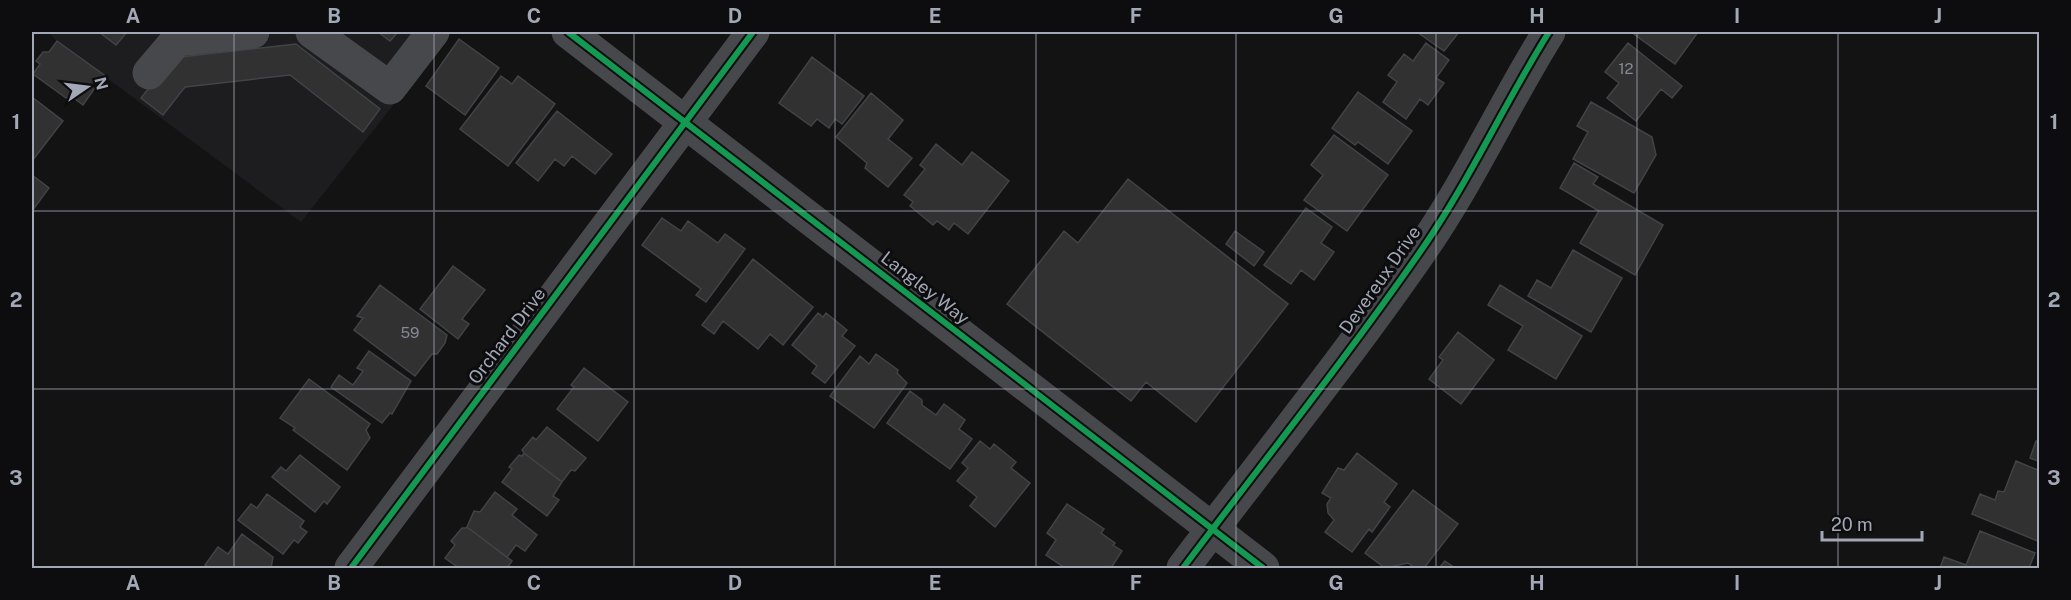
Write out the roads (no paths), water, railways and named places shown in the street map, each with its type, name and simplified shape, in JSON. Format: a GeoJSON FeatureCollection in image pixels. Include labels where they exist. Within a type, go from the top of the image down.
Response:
{"type":"FeatureCollection","features":[{"type":"Feature","properties":{"kind":"street"},"geometry":{"type":"LineString","coordinates":[[149,73],[177,40],[253,32]]}},
{"type":"Feature","properties":{"kind":"street"},"geometry":{"type":"LineString","coordinates":[[312,32],[390,88],[434,32]]}},
{"type":"Feature","properties":{"kind":"street","name":"Langley Way"},"geometry":{"type":"LineString","coordinates":[[568,32],[1263,568]]}},
{"type":"Feature","properties":{"kind":"street","name":"Orchard Drive"},"geometry":{"type":"LineString","coordinates":[[351,568],[753,32]]}},
{"type":"Feature","properties":{"kind":"street","name":"Devereux Drive"},"geometry":{"type":"LineString","coordinates":[[1183,568],[1364,330],[1421,250],[1474,165],[1549,32]]}}]}
